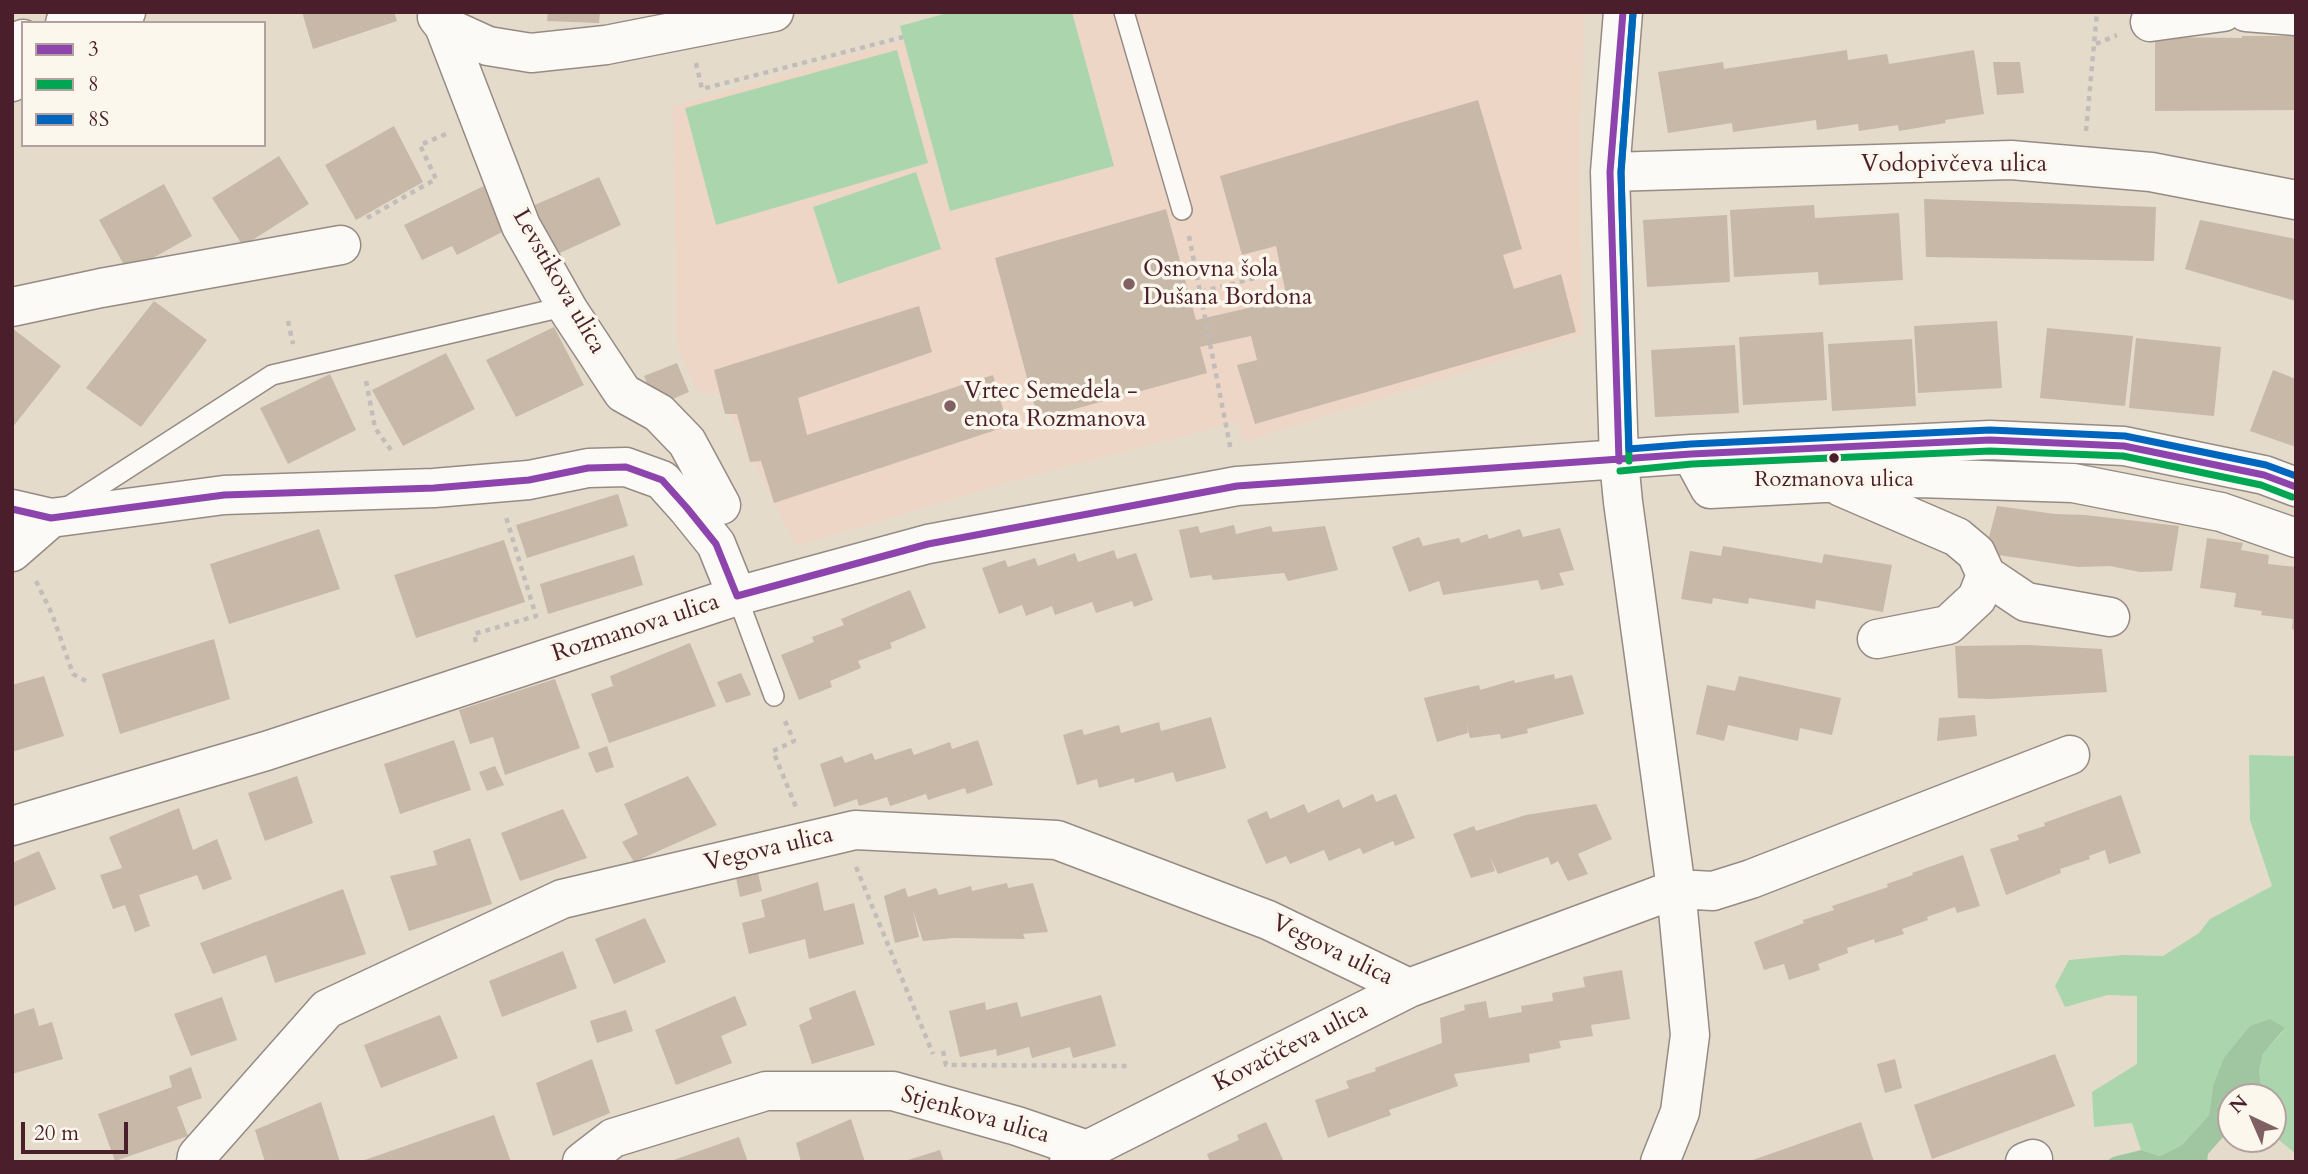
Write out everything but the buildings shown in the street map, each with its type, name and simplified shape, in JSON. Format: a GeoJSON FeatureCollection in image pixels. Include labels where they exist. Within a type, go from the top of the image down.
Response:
{"type":"FeatureCollection","features":[{"type":"Feature","properties":{"kind":"street"},"geometry":{"type":"LineString","coordinates":[[70,21],[91,12]]}},
{"type":"Feature","properties":{"kind":"street"},"geometry":{"type":"LineString","coordinates":[[439,19],[488,46],[531,53],[606,45],[774,12]]}},
{"type":"Feature","properties":{"kind":"street"},"geometry":{"type":"LineString","coordinates":[[1623,12],[1610,172],[1619,461],[1676,889],[1690,1035],[1680,1111],[1660,1162]]}},
{"type":"Feature","properties":{"kind":"street"},"geometry":{"type":"LineString","coordinates":[[2150,22],[2223,12]]}},
{"type":"Feature","properties":{"kind":"street"},"geometry":{"type":"LineString","coordinates":[[2246,12],[2296,16]]}},
{"type":"Feature","properties":{"kind":"street","name":"Levstikova ulica"},"geometry":{"type":"LineString","coordinates":[[439,19],[521,226],[567,306],[623,393],[659,413],[687,442],[721,505]]}},
{"type":"Feature","properties":{"kind":"street","name":"Vodopivčeva ulica"},"geometry":{"type":"LineString","coordinates":[[1610,172],[2011,160],[2151,172],[2296,200]]}},
{"type":"Feature","properties":{"kind":"street"},"geometry":{"type":"LineString","coordinates":[[12,307],[101,288],[341,245]]}},
{"type":"Feature","properties":{"kind":"street","name":"Rozmanova ulica"},"geometry":{"type":"LineString","coordinates":[[12,826],[266,751],[737,596],[928,544],[1237,486],[1690,454],[1990,440],[2124,446],[2263,475],[2296,487]]}},
{"type":"Feature","properties":{"kind":"street"},"geometry":{"type":"LineString","coordinates":[[1690,454],[1710,489],[1919,478],[2073,483],[2221,512],[2296,538]]}},
{"type":"Feature","properties":{"kind":"street"},"geometry":{"type":"LineString","coordinates":[[12,509],[51,518],[224,495],[446,487],[529,480],[587,468],[626,467],[662,480],[687,508],[716,544],[737,596]]}},
{"type":"Feature","properties":{"kind":"street"},"geometry":{"type":"LineString","coordinates":[[1833,483],[1957,537],[1976,553],[1986,575],[2026,602],[2110,617]]}},
{"type":"Feature","properties":{"kind":"street"},"geometry":{"type":"LineString","coordinates":[[12,552],[51,518]]}},
{"type":"Feature","properties":{"kind":"street"},"geometry":{"type":"LineString","coordinates":[[1877,639],[1948,625],[1977,598],[1986,575]]}},
{"type":"Feature","properties":{"kind":"street"},"geometry":{"type":"LineString","coordinates":[[1676,889],[1713,891],[1751,879],[2070,755]]}},
{"type":"Feature","properties":{"kind":"street","name":"Vegova ulica"},"geometry":{"type":"LineString","coordinates":[[195,1162],[197,1156],[327,1009],[562,899],[855,830],[1056,840],[1268,920],[1409,988]]}},
{"type":"Feature","properties":{"kind":"street","name":"Kovačičeva ulica"},"geometry":{"type":"LineString","coordinates":[[1078,1156],[1409,988],[1676,889]]}},
{"type":"Feature","properties":{"kind":"street","name":"Stjenkova ulica"},"geometry":{"type":"LineString","coordinates":[[582,1162],[613,1138],[766,1091],[893,1091],[1017,1126],[1078,1156]]}},
{"type":"Feature","properties":{"kind":"lane"},"geometry":{"type":"LineString","coordinates":[[1124,12],[1182,210]]}},
{"type":"Feature","properties":{"kind":"lane"},"geometry":{"type":"LineString","coordinates":[[51,518],[272,375],[567,306]]}},
{"type":"Feature","properties":{"kind":"lane"},"geometry":{"type":"LineString","coordinates":[[737,596],[774,696]]}},
{"type":"Feature","properties":{"kind":"path"},"geometry":{"type":"LineString","coordinates":[[2082,167],[2097,12]]}},
{"type":"Feature","properties":{"kind":"path"},"geometry":{"type":"LineString","coordinates":[[702,89],[903,37]]}},
{"type":"Feature","properties":{"kind":"path"},"geometry":{"type":"LineString","coordinates":[[341,245],[349,228],[436,179],[420,145],[481,120]]}},
{"type":"Feature","properties":{"kind":"path"},"geometry":{"type":"LineString","coordinates":[[1189,235],[1226,425]]}},
{"type":"Feature","properties":{"kind":"path"},"geometry":{"type":"LineString","coordinates":[[1201,292],[1281,271]]}},
{"type":"Feature","properties":{"kind":"path"},"geometry":{"type":"LineString","coordinates":[[362,355],[375,428],[391,450]]}},
{"type":"Feature","properties":{"kind":"path"},"geometry":{"type":"LineString","coordinates":[[474,634],[536,616],[512,537]]}},
{"type":"Feature","properties":{"kind":"path"},"geometry":{"type":"LineString","coordinates":[[52,614],[73,674],[86,681]]}},
{"type":"Feature","properties":{"kind":"path"},"geometry":{"type":"LineString","coordinates":[[774,696],[794,741],[773,751],[826,837],[933,1054]]}},
{"type":"Feature","properties":{"kind":"path"},"geometry":{"type":"LineString","coordinates":[[943,1051],[946,1065],[1130,1066]]}},
{"type":"Feature","properties":{"kind":"shaded area","name":"Osnovna šola Dušana Bordona"},"geometry":{"type":"Polygon","coordinates":[[[1005,12],[1585,12],[1579,140],[1582,335],[1243,442],[1237,422],[1027,477],[796,546],[720,394],[698,391],[677,346],[673,106],[1005,12]]]}},
{"type":"Feature","properties":{"kind":"green space"},"geometry":{"type":"Polygon","coordinates":[[[951,12],[1072,12],[1114,166],[950,211],[900,26],[951,12]]]}},
{"type":"Feature","properties":{"kind":"green space"},"geometry":{"type":"Polygon","coordinates":[[[897,50],[928,163],[716,225],[685,108],[897,50]]]}},
{"type":"Feature","properties":{"kind":"green space"},"geometry":{"type":"Polygon","coordinates":[[[916,172],[941,249],[838,284],[813,207],[916,172]]]}},
{"type":"Feature","properties":{"kind":"green space"},"geometry":{"type":"Polygon","coordinates":[[[2249,755],[2296,756],[2296,1154],[2287,1147],[2287,1083],[2261,1083],[2259,1070],[2263,1054],[2285,1029],[2213,1086],[2209,1115],[2182,1145],[2160,1156],[2141,1150],[2132,1123],[2094,1127],[2092,1092],[2137,1064],[2137,996],[2108,995],[2065,1007],[2055,986],[2069,960],[2122,955],[2163,956],[2199,933],[2210,919],[2272,886],[2250,820],[2249,755]]]}},
{"type":"Feature","properties":{"kind":"green space"},"geometry":{"type":"Polygon","coordinates":[[[2270,1019],[2285,1028],[2263,1054],[2259,1070],[2261,1083],[2217,1083],[2217,1144],[2208,1154],[2207,1162],[2105,1162],[2113,1157],[2141,1150],[2160,1156],[2182,1145],[2209,1115],[2213,1086],[2224,1058],[2250,1026],[2270,1019]]]}},
{"type":"Feature","properties":{"kind":"transit line","name":"3"},"geometry":{"type":"LineString","coordinates":[[1619,461],[1610,172],[1623,12]]}},
{"type":"Feature","properties":{"kind":"transit line","name":"8"},"geometry":{"type":"LineString","coordinates":[[1629,461],[1621,172],[1633,13]]}},
{"type":"Feature","properties":{"kind":"transit line","name":"8S"},"geometry":{"type":"LineString","coordinates":[[1633,13],[1621,172],[1629,449],[1990,430],[2125,436],[2266,465],[2296,476]]}},
{"type":"Feature","properties":{"kind":"transit line","name":"3"},"geometry":{"type":"LineString","coordinates":[[12,509],[51,518],[224,495],[434,488],[529,480],[588,468],[626,467],[662,480],[687,508],[716,544],[737,596],[928,544],[1237,486],[1691,454],[1990,440],[2124,446],[2264,475],[2296,487]]}},
{"type":"Feature","properties":{"kind":"transit line","name":"8"},"geometry":{"type":"LineString","coordinates":[[1620,471],[1692,464],[1990,451],[2123,456],[2261,485],[2292,497]]}},
{"type":"Feature","properties":{"kind":"place","name":"Osnovna šola Dušana Bordona"},"geometry":{"type":"Point","coordinates":[1129,284]}},
{"type":"Feature","properties":{"kind":"place","name":"Vrtec Semedela - enota Rozmanova"},"geometry":{"type":"Point","coordinates":[950,406]}},
{"type":"Feature","properties":{"kind":"place","name":"Rozmanova ulica"},"geometry":{"type":"Point","coordinates":[1834,458]}}]}
